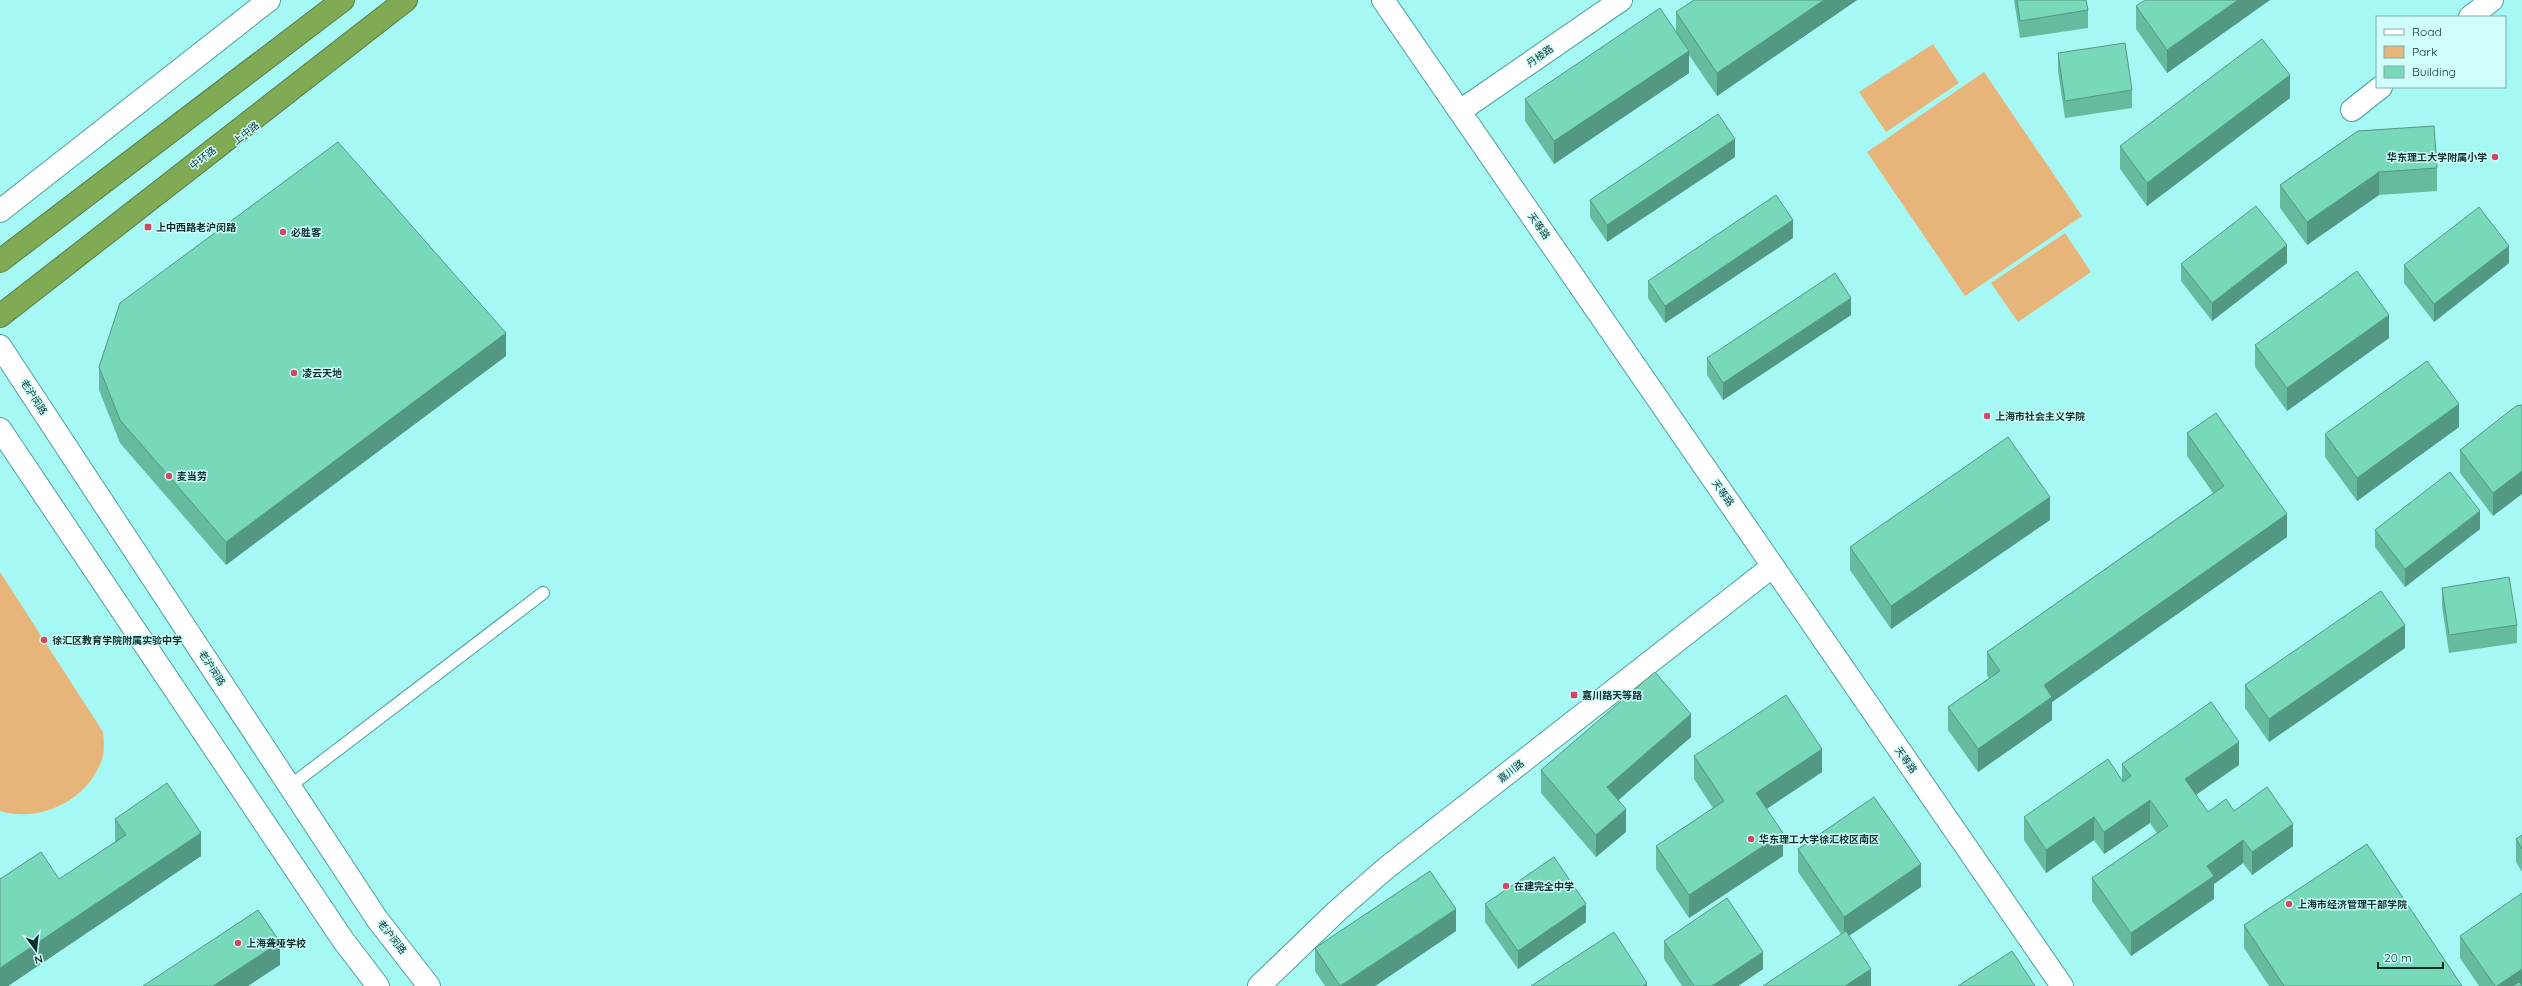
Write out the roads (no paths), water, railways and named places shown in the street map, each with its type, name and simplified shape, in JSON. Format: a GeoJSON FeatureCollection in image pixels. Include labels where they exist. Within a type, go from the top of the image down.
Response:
{"type":"FeatureCollection","features":[{"type":"Feature","properties":{"kind":"highway"},"geometry":{"type":"LineString","coordinates":[[0,261],[343,0]]}},
{"type":"Feature","properties":{"kind":"highway","name":"中环路"},"geometry":{"type":"LineString","coordinates":[[0,316],[406,0]]}},
{"type":"Feature","properties":{"kind":"main road"},"geometry":{"type":"LineString","coordinates":[[0,211],[268,0]]}},
{"type":"Feature","properties":{"kind":"main road","name":"上中路"},"geometry":{"type":"LineString","coordinates":[[0,328],[142,213],[418,0]]}},
{"type":"Feature","properties":{"kind":"main road","name":"天等路"},"geometry":{"type":"LineString","coordinates":[[1383,0],[2062,986]]}},
{"type":"Feature","properties":{"kind":"main road","name":"丹棱路"},"geometry":{"type":"LineString","coordinates":[[1460,111],[1621,0]]}},
{"type":"Feature","properties":{"kind":"main road"},"geometry":{"type":"LineString","coordinates":[[2471,16],[2492,0]]}},
{"type":"Feature","properties":{"kind":"main road"},"geometry":{"type":"LineString","coordinates":[[2352,110],[2380,88]]}},
{"type":"Feature","properties":{"kind":"main road","name":"老沪闵路"},"geometry":{"type":"LineString","coordinates":[[0,346],[377,919],[429,986]]}},
{"type":"Feature","properties":{"kind":"main road"},"geometry":{"type":"LineString","coordinates":[[0,428],[343,940],[378,986]]}},
{"type":"Feature","properties":{"kind":"main road","name":"嘉川路"},"geometry":{"type":"LineString","coordinates":[[1259,986],[1332,916],[1385,869],[1773,566]]}},
{"type":"Feature","properties":{"kind":"lane"},"geometry":{"type":"LineString","coordinates":[[290,786],[542,593]]}},
{"type":"Feature","properties":{"kind":"place","name":"华东理工大学附属小学"},"geometry":{"type":"Point","coordinates":[2495,157]}},
{"type":"Feature","properties":{"kind":"place","name":"上中西路老沪闵路"},"geometry":{"type":"Point","coordinates":[148,227]}},
{"type":"Feature","properties":{"kind":"place","name":"必胜客"},"geometry":{"type":"Point","coordinates":[283,232]}},
{"type":"Feature","properties":{"kind":"place","name":"凌云天地"},"geometry":{"type":"Point","coordinates":[294,373]}},
{"type":"Feature","properties":{"kind":"place","name":"上海市社会主义学院"},"geometry":{"type":"Point","coordinates":[1987,416]}},
{"type":"Feature","properties":{"kind":"place","name":"麦当劳"},"geometry":{"type":"Point","coordinates":[169,476]}},
{"type":"Feature","properties":{"kind":"place","name":"徐汇区教育学院附属实验中学"},"geometry":{"type":"Point","coordinates":[44,640]}},
{"type":"Feature","properties":{"kind":"place","name":"嘉川路天等路"},"geometry":{"type":"Point","coordinates":[1574,695]}},
{"type":"Feature","properties":{"kind":"place","name":"华东理工大学徐汇校区南区"},"geometry":{"type":"Point","coordinates":[1751,839]}},
{"type":"Feature","properties":{"kind":"place","name":"在建完全中学"},"geometry":{"type":"Point","coordinates":[1506,886]}},
{"type":"Feature","properties":{"kind":"place","name":"上海市经济管理干部学院"},"geometry":{"type":"Point","coordinates":[2289,904]}},
{"type":"Feature","properties":{"kind":"place","name":"上海聋哑学校"},"geometry":{"type":"Point","coordinates":[238,943]}}]}
